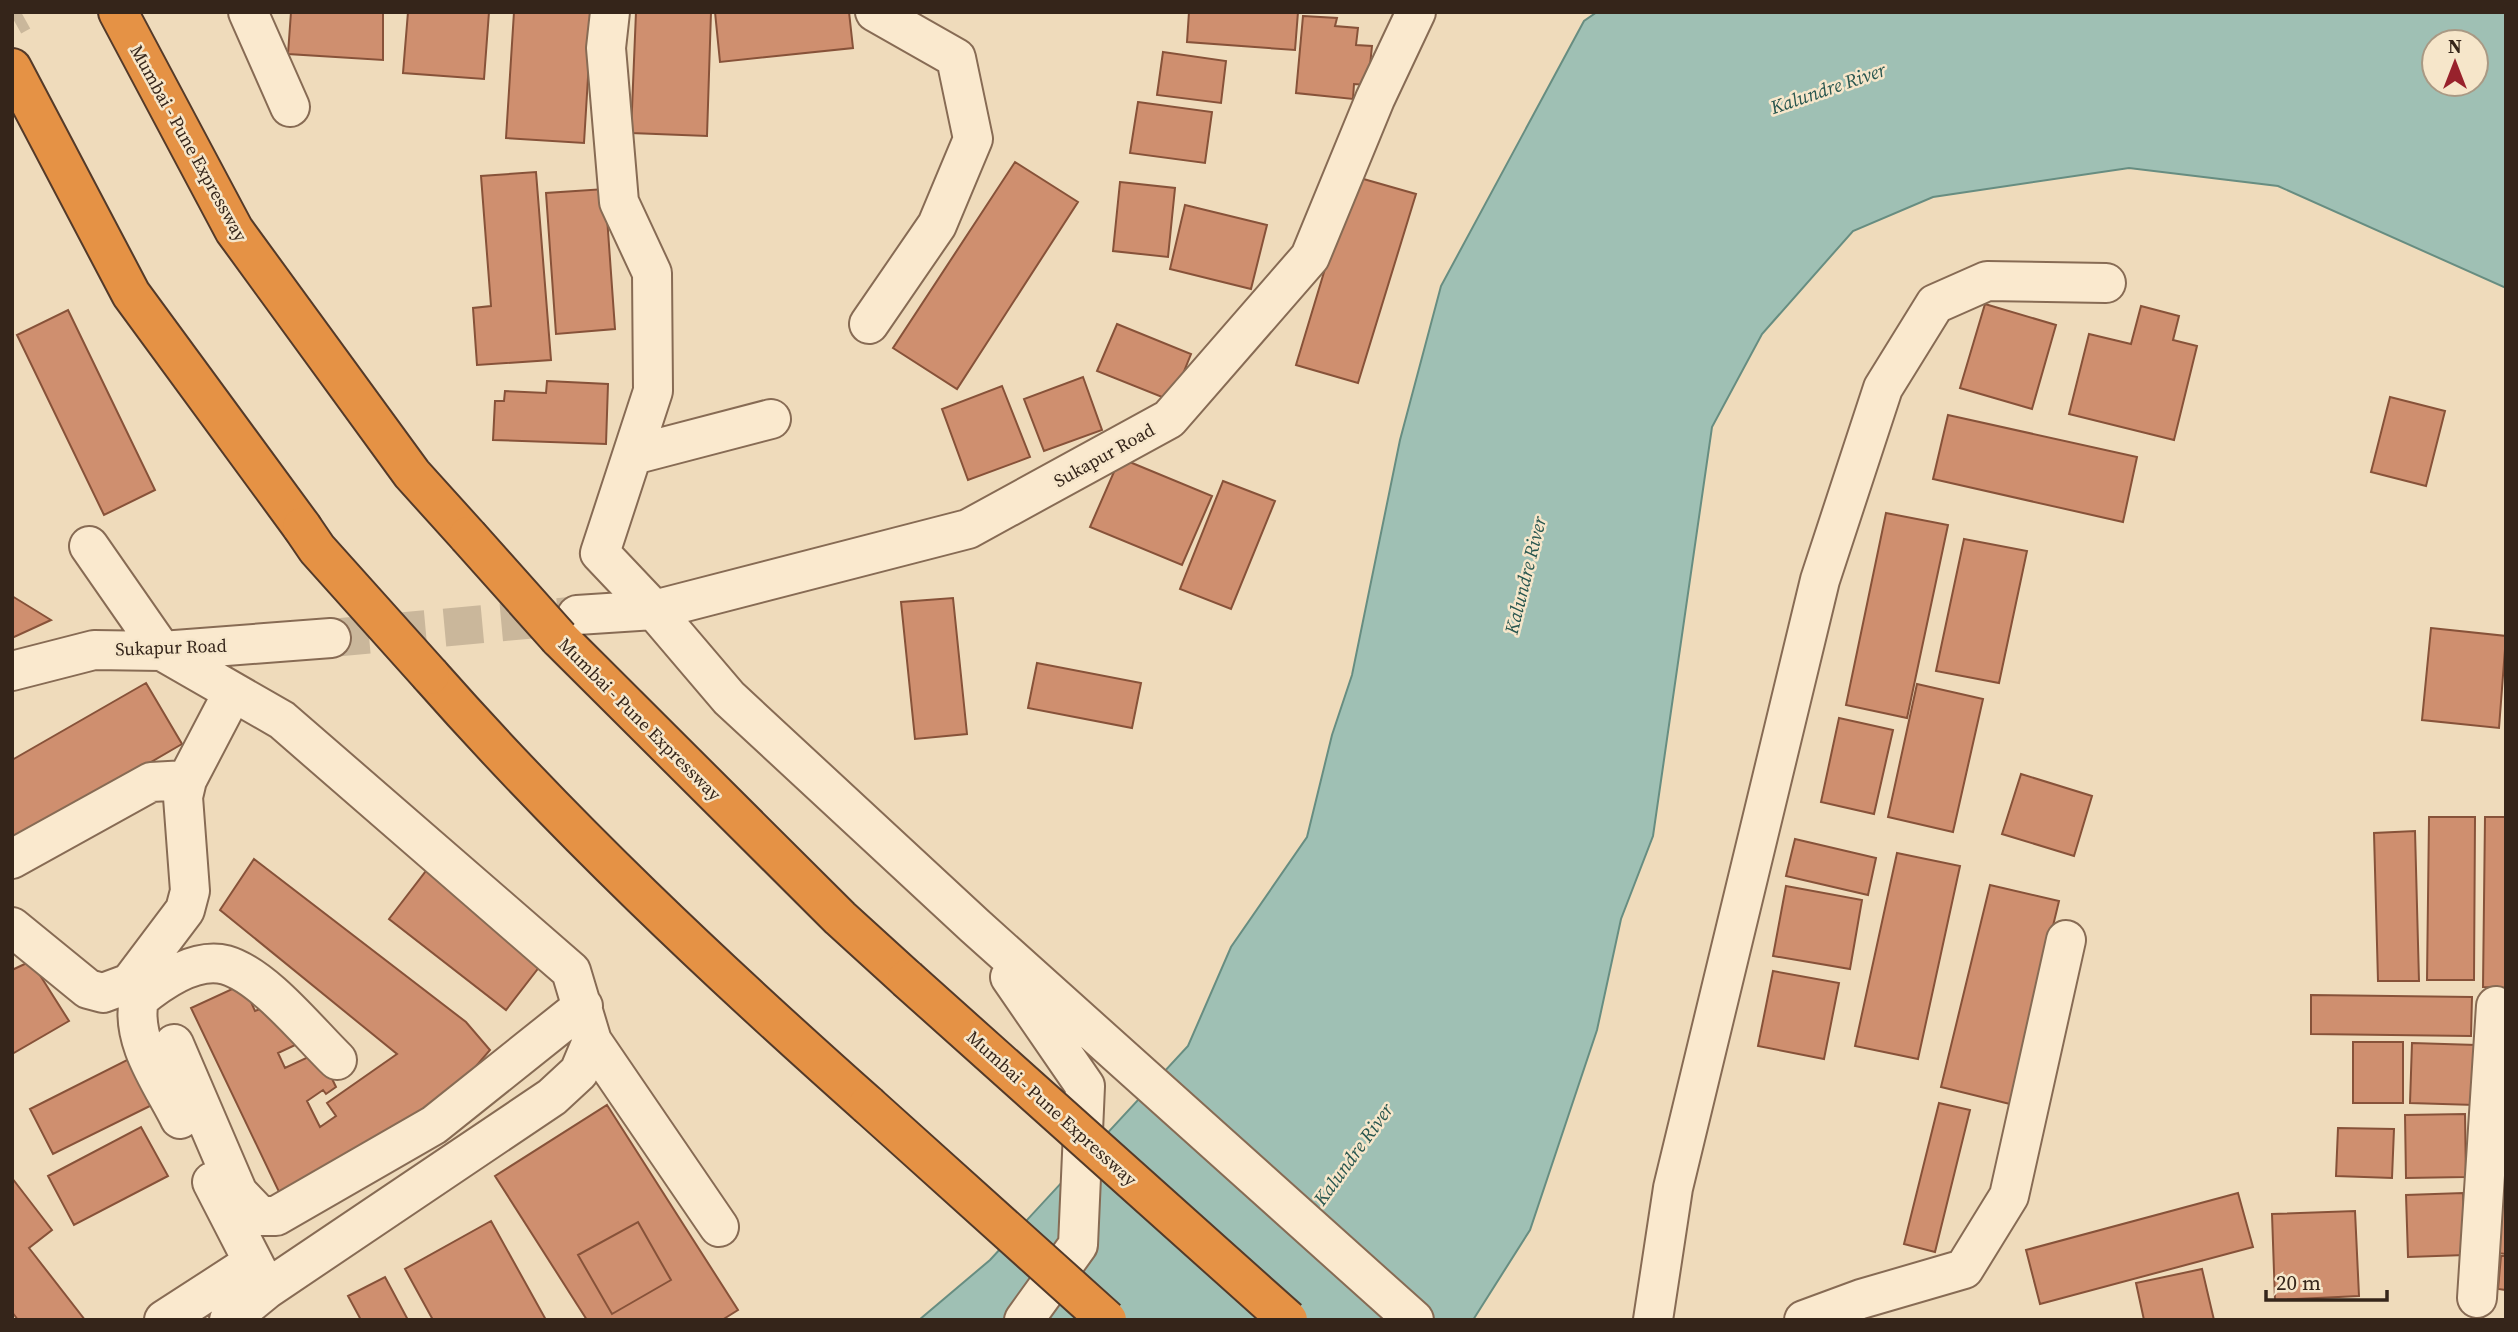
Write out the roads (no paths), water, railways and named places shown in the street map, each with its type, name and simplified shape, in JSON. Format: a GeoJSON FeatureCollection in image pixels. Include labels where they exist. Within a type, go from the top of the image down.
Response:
{"type":"FeatureCollection","features":[{"type":"Feature","properties":{"kind":"highway","name":"Mumbai - Pune Expressway"},"geometry":{"type":"LineString","coordinates":[[118,12],[234,230],[412,474],[468,536],[568,626],[831,909],[1288,1320]]}},
{"type":"Feature","properties":{"kind":"highway"},"geometry":{"type":"LineString","coordinates":[[12,68],[131,293],[317,549],[499,752],[757,1006],[1107,1320]]}},
{"type":"Feature","properties":{"kind":"street"},"geometry":{"type":"LineString","coordinates":[[248,12],[290,107]]}},
{"type":"Feature","properties":{"kind":"street"},"geometry":{"type":"LineString","coordinates":[[610,12],[607,48],[619,202],[652,274],[653,391],[600,553],[654,610],[729,698],[975,926],[1413,1320]]}},
{"type":"Feature","properties":{"kind":"street"},"geometry":{"type":"LineString","coordinates":[[869,324],[936,225],[973,139],[956,58],[876,12]]}},
{"type":"Feature","properties":{"kind":"street","name":"Sukapur Road"},"geometry":{"type":"LineString","coordinates":[[568,626],[654,610],[968,529],[1169,419],[1310,257],[1375,99],[1416,12]]}},
{"type":"Feature","properties":{"kind":"street"},"geometry":{"type":"LineString","coordinates":[[1653,1320],[1673,1188],[1820,580],[1883,388],[1935,304],[1987,281],[2106,283]]}},
{"type":"Feature","properties":{"kind":"street"},"geometry":{"type":"LineString","coordinates":[[633,455],[772,419]]}},
{"type":"Feature","properties":{"kind":"street"},"geometry":{"type":"LineString","coordinates":[[89,546],[162,650],[282,720],[571,971],[588,1024],[719,1227]]}},
{"type":"Feature","properties":{"kind":"street","name":"Sukapur Road"},"geometry":{"type":"LineString","coordinates":[[12,671],[94,650],[162,650],[331,638]]}},
{"type":"Feature","properties":{"kind":"street"},"geometry":{"type":"LineString","coordinates":[[12,927],[88,989],[103,993],[130,984],[185,910],[190,891],[183,797],[187,780],[233,692]]}},
{"type":"Feature","properties":{"kind":"street"},"geometry":{"type":"LineString","coordinates":[[12,859],[151,782],[187,780]]}},
{"type":"Feature","properties":{"kind":"street"},"geometry":{"type":"LineString","coordinates":[[975,926],[1085,1086],[1078,1245],[1024,1320]]}},
{"type":"Feature","properties":{"kind":"street"},"geometry":{"type":"LineString","coordinates":[[1804,1320],[1861,1299],[1964,1269],[2009,1196],[2066,940]]}},
{"type":"Feature","properties":{"kind":"street"},"geometry":{"type":"LineString","coordinates":[[260,1276],[145,1048],[135,1018],[139,999],[190,967],[227,965],[256,981],[337,1060]]}},
{"type":"Feature","properties":{"kind":"street"},"geometry":{"type":"LineString","coordinates":[[2485,1309],[2496,1006]]}},
{"type":"Feature","properties":{"kind":"street"},"geometry":{"type":"LineString","coordinates":[[174,1044],[238,1193],[260,1216],[276,1216],[434,1125],[588,1024]]}},
{"type":"Feature","properties":{"kind":"street"},"geometry":{"type":"LineString","coordinates":[[164,1320],[260,1276],[552,1097],[579,1072],[588,1024]]}},
{"type":"Feature","properties":{"kind":"street"},"geometry":{"type":"LineString","coordinates":[[229,1320],[260,1276]]}},
{"type":"Feature","properties":{"kind":"water","name":"Kalundre River"},"geometry":{"type":"Polygon","coordinates":[[[1597,12],[2506,12],[2506,288],[2278,186],[2129,168],[1933,197],[1853,231],[1762,334],[1712,427],[1653,836],[1621,919],[1597,1030],[1530,1230],[1473,1320],[919,1320],[990,1260],[1188,1046],[1231,947],[1307,837],[1332,735],[1352,675],[1400,440],[1441,286],[1584,21],[1597,12]]]}},
{"type":"Feature","properties":{"kind":"tunnel"},"geometry":{"type":"LineString","coordinates":[[12,17],[21,12]]}},
{"type":"Feature","properties":{"kind":"tunnel"},"geometry":{"type":"LineString","coordinates":[[331,638],[570,616]]}}]}
